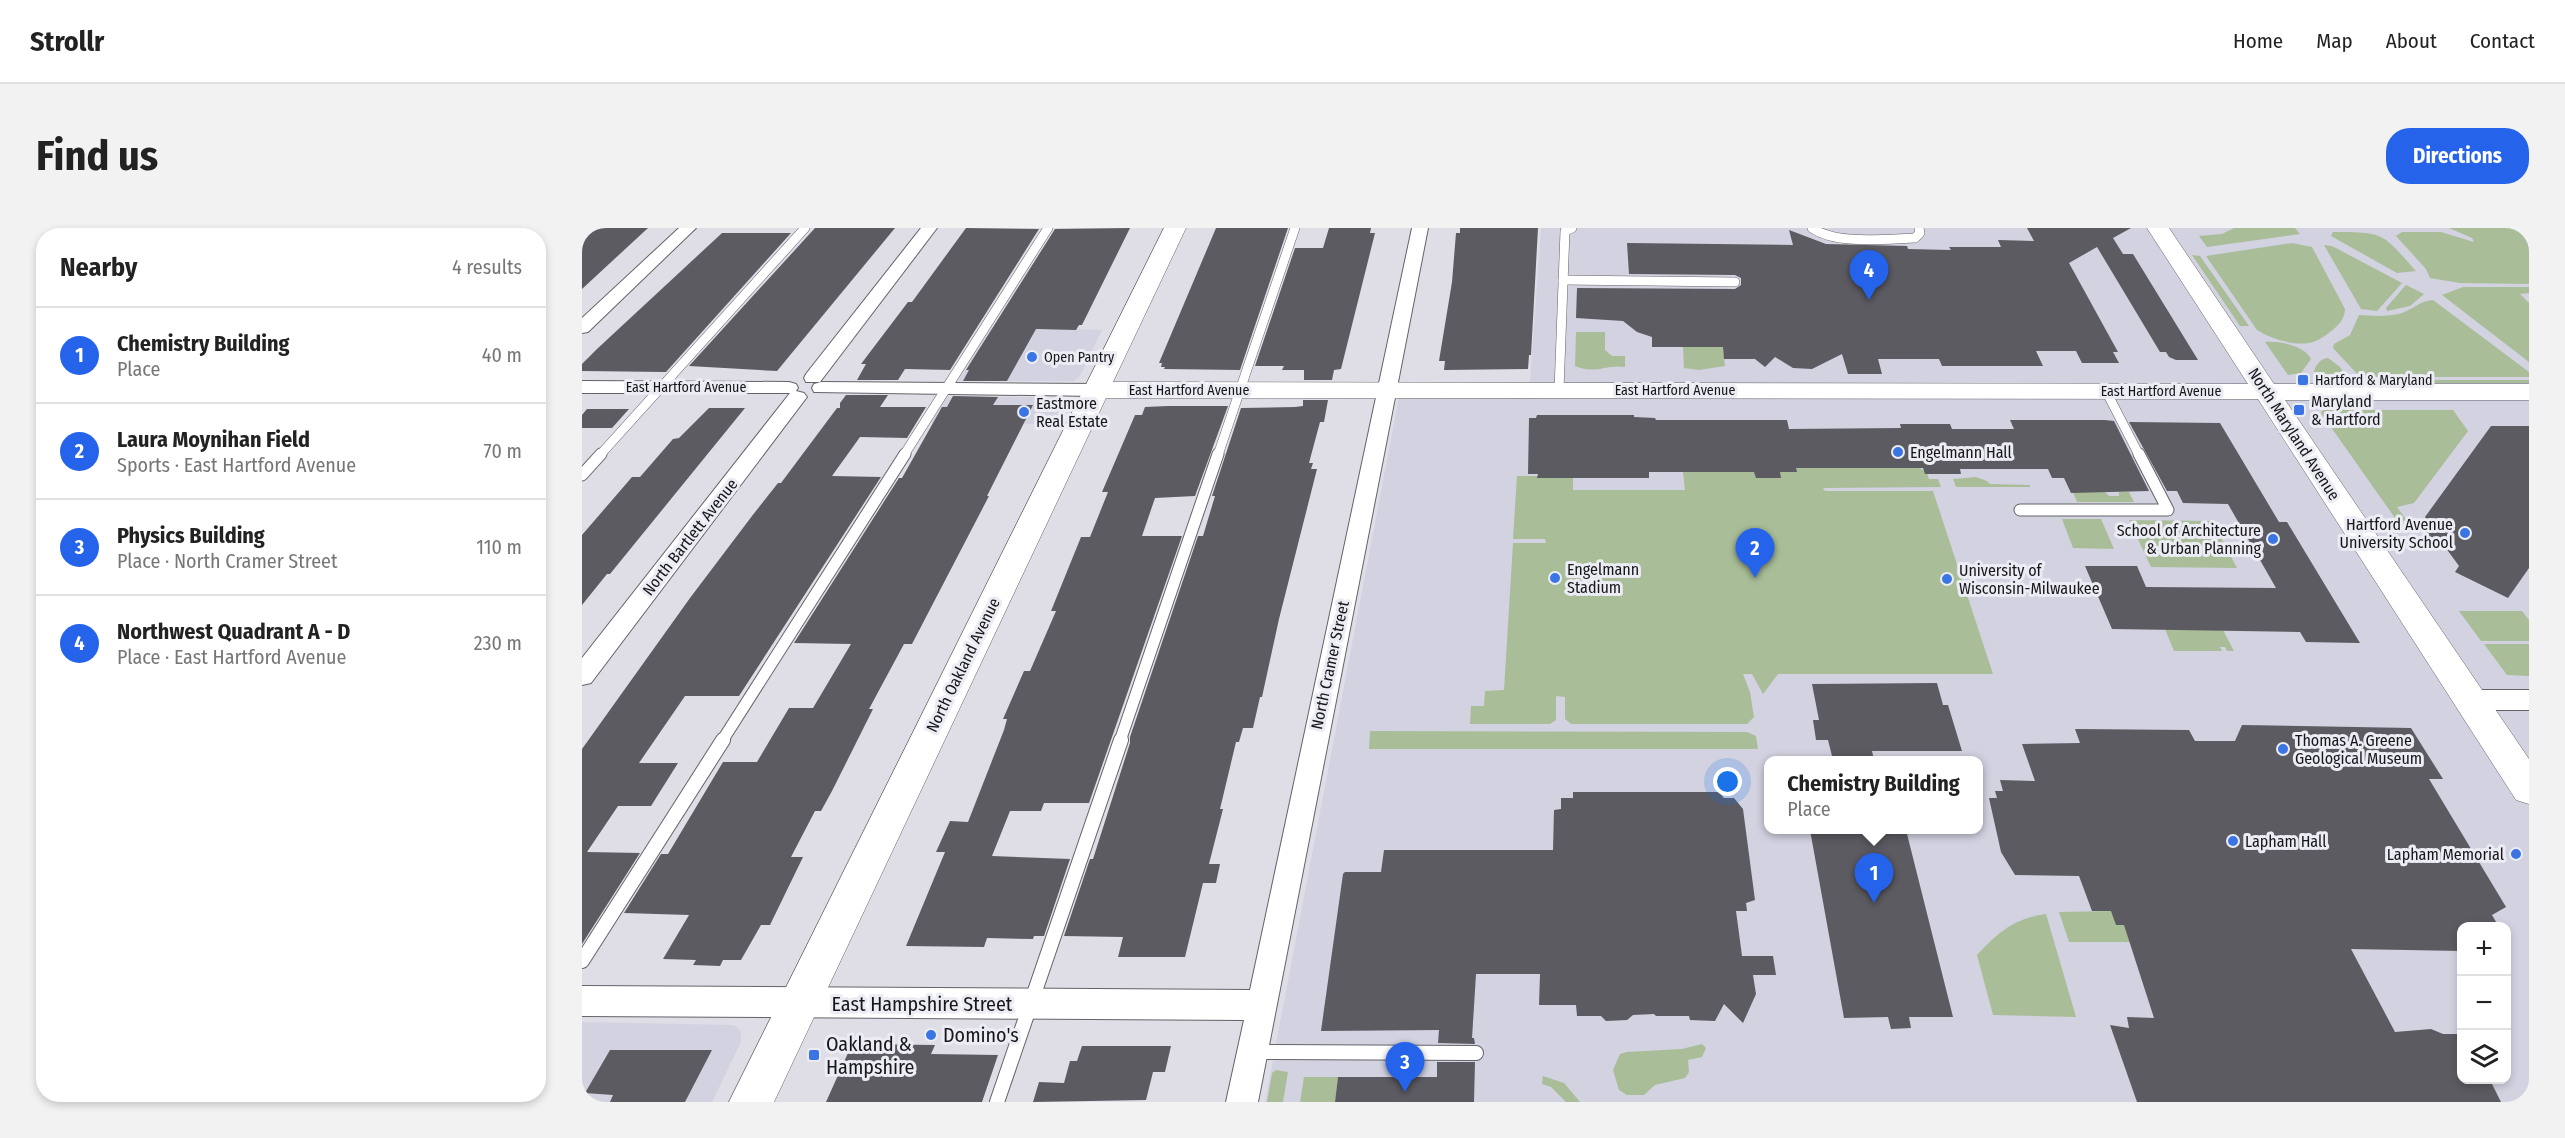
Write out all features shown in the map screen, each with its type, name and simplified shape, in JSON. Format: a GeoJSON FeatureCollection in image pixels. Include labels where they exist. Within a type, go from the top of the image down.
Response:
{"type":"FeatureCollection","features":[{"type":"Feature","properties":{"kind":"street"},"geometry":{"type":"LineString","coordinates":[[582,328],[687,228]]}},
{"type":"Feature","properties":{"kind":"street"},"geometry":{"type":"LineString","coordinates":[[793,393],[802,380],[817,383],[929,228]]}},
{"type":"Feature","properties":{"kind":"street","name":"North Oakland Avenue"},"geometry":{"type":"LineString","coordinates":[[751,1102],[1175,228]]}},
{"type":"Feature","properties":{"kind":"street","name":"North Cramer Street"},"geometry":{"type":"LineString","coordinates":[[1242,1102],[1420,228]]}},
{"type":"Feature","properties":{"kind":"street","name":"North Maryland Avenue"},"geometry":{"type":"LineString","coordinates":[[2158,228],[2529,789]]}},
{"type":"Feature","properties":{"kind":"street","name":"East Hartford Avenue"},"geometry":{"type":"LineString","coordinates":[[817,383],[947,389],[1097,390],[2529,392]]}},
{"type":"Feature","properties":{"kind":"street","name":"East Hartford Avenue"},"geometry":{"type":"LineString","coordinates":[[582,387],[661,387],[793,393]]}},
{"type":"Feature","properties":{"kind":"street","name":"North Bartlett Avenue"},"geometry":{"type":"LineString","coordinates":[[582,676],[793,393]]}},
{"type":"Feature","properties":{"kind":"street"},"geometry":{"type":"LineString","coordinates":[[2470,700],[2529,700]]}},
{"type":"Feature","properties":{"kind":"street","name":"East Hampshire Street"},"geometry":{"type":"LineString","coordinates":[[582,1001],[1261,1005]]}},
{"type":"Feature","properties":{"kind":"lane"},"geometry":{"type":"LineString","coordinates":[[582,475],[805,228]]}},
{"type":"Feature","properties":{"kind":"lane"},"geometry":{"type":"LineString","coordinates":[[582,961],[1048,228]]}},
{"type":"Feature","properties":{"kind":"lane"},"geometry":{"type":"LineString","coordinates":[[997,1102],[1295,228]]}},
{"type":"Feature","properties":{"kind":"lane"},"geometry":{"type":"LineString","coordinates":[[1559,390],[1565,231],[1572,228]]}},
{"type":"Feature","properties":{"kind":"lane"},"geometry":{"type":"LineString","coordinates":[[1812,228],[1818,234],[1831,237],[1889,238],[1915,238],[1920,233],[1919,228]]}},
{"type":"Feature","properties":{"kind":"lane"},"geometry":{"type":"LineString","coordinates":[[1563,280],[1735,282]]}},
{"type":"Feature","properties":{"kind":"lane"},"geometry":{"type":"LineString","coordinates":[[2020,510],[2168,510],[2106,391]]}},
{"type":"Feature","properties":{"kind":"lane"},"geometry":{"type":"LineString","coordinates":[[1252,1052],[1476,1053]]}},
{"type":"Feature","properties":{"kind":"shaded area","name":"University of Wisconsin-Milwaukee"},"geometry":{"type":"Polygon","coordinates":[[[1541,228],[2529,228],[2529,1102],[1265,1102],[1399,397],[1529,397],[1541,228]]]}},
{"type":"Feature","properties":{"kind":"shaded area"},"geometry":{"type":"Polygon","coordinates":[[[990,330],[1102,330],[1080,376],[1074,381],[958,381],[990,330]]]}},
{"type":"Feature","properties":{"kind":"shaded area"},"geometry":{"type":"Polygon","coordinates":[[[947,397],[1064,397],[1067,399],[1056,424],[931,423],[947,397]]]}},
{"type":"Feature","properties":{"kind":"shaded area"},"geometry":{"type":"Polygon","coordinates":[[[582,1022],[731,1025],[736,1026],[741,1032],[741,1042],[712,1102],[582,1102],[582,1022]]]}},
{"type":"Feature","properties":{"kind":"green space"},"geometry":{"type":"Polygon","coordinates":[[[2234,228],[2295,228],[2300,234],[2207,247],[2199,236],[2222,234],[2234,228]]]}},
{"type":"Feature","properties":{"kind":"green space"},"geometry":{"type":"Polygon","coordinates":[[[2449,228],[2529,228],[2529,284],[2460,283],[2430,278],[2426,269],[2396,236],[2402,232],[2441,232],[2474,242],[2472,238],[2449,228]]]}},
{"type":"Feature","properties":{"kind":"green space"},"geometry":{"type":"Polygon","coordinates":[[[2333,232],[2373,234],[2381,237],[2389,242],[2416,271],[2397,273],[2331,236],[2333,232]]]}},
{"type":"Feature","properties":{"kind":"green space"},"geometry":{"type":"Polygon","coordinates":[[[2292,243],[2312,247],[2345,309],[2342,319],[2326,335],[2313,342],[2299,344],[2269,336],[2257,330],[2206,256],[2292,243]]]}},
{"type":"Feature","properties":{"kind":"green space"},"geometry":{"type":"Polygon","coordinates":[[[2324,245],[2332,246],[2402,283],[2377,311],[2361,309],[2324,245]]]}},
{"type":"Feature","properties":{"kind":"green space"},"geometry":{"type":"Polygon","coordinates":[[[2192,255],[2200,256],[2249,326],[2240,326],[2192,255]]]}},
{"type":"Feature","properties":{"kind":"green space"},"geometry":{"type":"Polygon","coordinates":[[[2406,285],[2424,294],[2410,306],[2387,311],[2386,308],[2406,285]]]}},
{"type":"Feature","properties":{"kind":"green space"},"geometry":{"type":"Polygon","coordinates":[[[2463,287],[2529,287],[2529,293],[2520,294],[2529,303],[2529,362],[2442,295],[2463,287]]]}},
{"type":"Feature","properties":{"kind":"green space"},"geometry":{"type":"Polygon","coordinates":[[[2433,300],[2529,372],[2529,377],[2360,377],[2333,348],[2334,344],[2350,335],[2359,315],[2397,314],[2425,301],[2433,300]]]}},
{"type":"Feature","properties":{"kind":"green space"},"geometry":{"type":"Polygon","coordinates":[[[1576,332],[1605,332],[1605,350],[1612,356],[1625,356],[1625,367],[1589,370],[1575,366],[1576,332]]]}},
{"type":"Feature","properties":{"kind":"green space"},"geometry":{"type":"Polygon","coordinates":[[[2265,342],[2284,343],[2297,347],[2308,354],[2311,359],[2301,373],[2288,375],[2265,342]]]}},
{"type":"Feature","properties":{"kind":"green space"},"geometry":{"type":"Polygon","coordinates":[[[1683,347],[1723,347],[1725,366],[1699,370],[1684,368],[1683,347]]]}},
{"type":"Feature","properties":{"kind":"green space"},"geometry":{"type":"Polygon","coordinates":[[[2328,358],[2340,367],[2345,375],[2314,375],[2318,364],[2328,358]]]}},
{"type":"Feature","properties":{"kind":"green space"},"geometry":{"type":"Polygon","coordinates":[[[2322,380],[2529,380],[2529,383],[2323,383],[2322,380]]]}},
{"type":"Feature","properties":{"kind":"green space"},"geometry":{"type":"Polygon","coordinates":[[[2323,410],[2453,410],[2468,431],[2414,503],[2397,507],[2408,522],[2395,518],[2321,413],[2323,410]]]}},
{"type":"Feature","properties":{"kind":"green space"},"geometry":{"type":"Polygon","coordinates":[[[1796,467],[1920,468],[1927,473],[1929,479],[1938,479],[1941,487],[1823,488],[1825,491],[1933,491],[1993,674],[1778,674],[1763,694],[1752,674],[1743,674],[1750,692],[1754,717],[1747,724],[1571,724],[1565,719],[1565,697],[1556,696],[1556,720],[1550,724],[1470,724],[1471,706],[1484,706],[1485,691],[1504,690],[1513,543],[1546,543],[1545,539],[1513,539],[1517,476],[1573,476],[1573,490],[1685,490],[1683,472],[1754,472],[1780,478],[1780,472],[1796,467]]]}},
{"type":"Feature","properties":{"kind":"green space"},"geometry":{"type":"Polygon","coordinates":[[[1976,477],[1990,484],[2030,485],[2030,487],[1956,487],[1953,479],[1976,477]]]}},
{"type":"Feature","properties":{"kind":"green space"},"geometry":{"type":"Polygon","coordinates":[[[2073,492],[2105,492],[2109,496],[2119,496],[2119,492],[2129,492],[2134,502],[2077,502],[2073,492]]]}},
{"type":"Feature","properties":{"kind":"green space"},"geometry":{"type":"Polygon","coordinates":[[[2062,519],[2101,519],[2114,549],[2073,548],[2062,519]]]}},
{"type":"Feature","properties":{"kind":"green space"},"geometry":{"type":"Polygon","coordinates":[[[2129,520],[2212,521],[2237,568],[2151,567],[2129,520]]]}},
{"type":"Feature","properties":{"kind":"green space"},"geometry":{"type":"Polygon","coordinates":[[[2459,611],[2522,611],[2529,620],[2529,641],[2481,641],[2459,611]]]}},
{"type":"Feature","properties":{"kind":"green space"},"geometry":{"type":"Polygon","coordinates":[[[2165,629],[2223,630],[2234,651],[2227,651],[2225,647],[2220,647],[2222,651],[2174,651],[2165,629]]]}},
{"type":"Feature","properties":{"kind":"green space"},"geometry":{"type":"Polygon","coordinates":[[[2484,644],[2529,644],[2529,676],[2507,675],[2484,644]]]}},
{"type":"Feature","properties":{"kind":"green space"},"geometry":{"type":"Polygon","coordinates":[[[1370,731],[1747,732],[1756,736],[1758,749],[1369,749],[1370,731]]]}},
{"type":"Feature","properties":{"kind":"green space"},"geometry":{"type":"Polygon","coordinates":[[[2111,911],[2142,925],[2144,942],[2069,942],[2059,912],[2111,911]]]}},
{"type":"Feature","properties":{"kind":"green space"},"geometry":{"type":"Polygon","coordinates":[[[2046,914],[2076,1017],[1993,1015],[1977,955],[1992,940],[2015,923],[2046,914]]]}},
{"type":"Feature","properties":{"kind":"green space"},"geometry":{"type":"Polygon","coordinates":[[[1702,1044],[1706,1048],[1702,1057],[1688,1060],[1689,1072],[1685,1078],[1655,1085],[1644,1095],[1627,1095],[1619,1090],[1613,1070],[1620,1054],[1682,1049],[1702,1044]]]}},
{"type":"Feature","properties":{"kind":"green space"},"geometry":{"type":"Polygon","coordinates":[[[1276,1070],[1288,1072],[1283,1102],[1267,1102],[1272,1073],[1276,1070]]]}},
{"type":"Feature","properties":{"kind":"green space"},"geometry":{"type":"Polygon","coordinates":[[[1543,1076],[1564,1083],[1580,1102],[1566,1102],[1551,1087],[1542,1084],[1543,1076]]]}},
{"type":"Feature","properties":{"kind":"green space"},"geometry":{"type":"Polygon","coordinates":[[[1304,1077],[1338,1077],[1335,1102],[1300,1102],[1304,1077]]]}},
{"type":"Feature","properties":{"kind":"building"},"geometry":{"type":"Polygon","coordinates":[[[582,228],[648,228],[582,289],[582,228]]]}},
{"type":"Feature","properties":{"kind":"building"},"geometry":{"type":"Polygon","coordinates":[[[815,228],[895,228],[777,371],[689,366],[815,228]]]}},
{"type":"Feature","properties":{"kind":"building"},"geometry":{"type":"Polygon","coordinates":[[[966,228],[1039,229],[950,370],[905,369],[898,380],[857,380],[866,364],[861,364],[908,302],[912,302],[966,228]]]}},
{"type":"Feature","properties":{"kind":"building"},"geometry":{"type":"Polygon","coordinates":[[[1130,228],[1082,325],[1079,325],[1076,330],[1036,329],[1007,381],[963,381],[969,370],[966,370],[1055,229],[1130,228]]]}},
{"type":"Feature","properties":{"kind":"building"},"geometry":{"type":"Polygon","coordinates":[[[1216,228],[1288,228],[1240,370],[1164,369],[1165,367],[1161,367],[1162,363],[1159,363],[1216,228]]]}},
{"type":"Feature","properties":{"kind":"building"},"geometry":{"type":"Polygon","coordinates":[[[1329,228],[1371,228],[1370,233],[1375,233],[1341,369],[1334,370],[1332,380],[1304,380],[1304,370],[1282,370],[1284,366],[1255,366],[1295,248],[1323,248],[1329,228]]]}},
{"type":"Feature","properties":{"kind":"building"},"geometry":{"type":"Polygon","coordinates":[[[1460,228],[1538,228],[1531,355],[1529,355],[1528,369],[1444,370],[1445,361],[1439,361],[1452,282],[1456,233],[1460,233],[1460,228]]]}},
{"type":"Feature","properties":{"kind":"building"},"geometry":{"type":"Polygon","coordinates":[[[2027,228],[2131,228],[2113,238],[2123,254],[2133,254],[2198,360],[2176,360],[2169,357],[2166,352],[2160,352],[2097,247],[2069,263],[2118,352],[2113,352],[2119,363],[2082,363],[2076,351],[2036,351],[2043,366],[1942,366],[1939,359],[1878,359],[1882,374],[1848,374],[1842,354],[1812,369],[1793,368],[1775,357],[1765,367],[1755,359],[1724,359],[1723,347],[1652,347],[1652,337],[1637,332],[1623,321],[1576,318],[1577,288],[1735,289],[1741,285],[1741,278],[1735,275],[1629,274],[1627,243],[1793,245],[1789,230],[1826,244],[1907,246],[1908,249],[1951,250],[1949,247],[2001,247],[1998,240],[2034,241],[2027,228]]]}},
{"type":"Feature","properties":{"kind":"building"},"geometry":{"type":"Polygon","coordinates":[[[722,233],[791,233],[666,372],[582,371],[582,364],[597,349],[722,233]]]}},
{"type":"Feature","properties":{"kind":"building"},"geometry":{"type":"Polygon","coordinates":[[[846,395],[888,395],[880,407],[926,407],[907,438],[860,437],[832,476],[881,477],[739,696],[685,696],[639,763],[678,763],[651,806],[618,806],[587,852],[640,853],[582,944],[582,749],[690,598],[837,408],[840,408],[840,403],[846,395]]]}},
{"type":"Feature","properties":{"kind":"building"},"geometry":{"type":"Polygon","coordinates":[[[953,396],[998,397],[993,405],[1033,405],[987,496],[989,496],[912,644],[904,644],[869,709],[873,709],[832,791],[821,811],[815,811],[791,857],[803,857],[770,925],[761,925],[741,960],[723,960],[720,966],[693,965],[696,960],[663,959],[689,915],[624,913],[661,854],[668,854],[723,762],[757,762],[789,708],[813,708],[851,644],[794,643],[899,478],[902,478],[942,407],[947,407],[953,396]]]}},
{"type":"Feature","properties":{"kind":"building"},"geometry":{"type":"Polygon","coordinates":[[[1303,400],[1328,400],[1324,422],[1320,422],[1309,463],[1313,463],[1311,469],[1317,469],[1253,728],[1243,728],[1239,742],[1236,742],[1209,864],[1220,864],[1216,883],[1203,883],[1185,957],[1118,957],[1123,937],[1064,936],[1090,859],[1093,859],[1130,737],[1198,536],[1203,536],[1215,496],[1212,496],[1241,408],[1303,406],[1303,400]]]}},
{"type":"Feature","properties":{"kind":"building"},"geometry":{"type":"Polygon","coordinates":[[[1228,406],[1195,496],[1155,498],[1142,536],[1182,536],[1089,803],[1044,803],[1041,811],[1010,811],[992,856],[1070,859],[1044,936],[1034,936],[1033,939],[987,938],[984,947],[906,946],[945,852],[936,852],[950,821],[968,822],[1004,730],[1007,719],[1003,719],[1024,671],[1030,671],[1056,611],[1051,611],[1081,537],[1090,537],[1108,492],[1102,492],[1135,415],[1142,415],[1145,407],[1228,406]]]}},
{"type":"Feature","properties":{"kind":"building"},"geometry":{"type":"Polygon","coordinates":[[[709,408],[745,408],[610,574],[607,574],[582,605],[582,535],[632,477],[640,477],[673,439],[679,438],[709,408]]]}},
{"type":"Feature","properties":{"kind":"building"},"geometry":{"type":"Polygon","coordinates":[[[587,409],[629,409],[612,428],[582,428],[582,415],[587,409]]]}},
{"type":"Feature","properties":{"kind":"building","name":"Engelmann Hall"},"geometry":{"type":"Polygon","coordinates":[[[1537,415],[1634,415],[1634,417],[1655,418],[1656,420],[1787,420],[1789,429],[1901,428],[1900,424],[1950,424],[1952,429],[2014,429],[2010,420],[2114,421],[2149,491],[2071,493],[2064,478],[2052,478],[2048,469],[1960,469],[1961,474],[1925,474],[1923,468],[1796,468],[1797,472],[1780,472],[1781,478],[1756,478],[1754,472],[1649,472],[1649,478],[1537,478],[1538,474],[1528,474],[1529,418],[1536,418],[1537,415]]]}},
{"type":"Feature","properties":{"kind":"building","name":"School of Architecture & Urban Planning"},"geometry":{"type":"Polygon","coordinates":[[[2129,422],[2220,423],[2279,522],[2287,522],[2360,643],[2306,642],[2300,632],[2112,629],[2085,566],[2137,566],[2146,587],[2276,588],[2228,504],[2183,503],[2177,491],[2167,491],[2129,422]]]}},
{"type":"Feature","properties":{"kind":"building"},"geometry":{"type":"Polygon","coordinates":[[[2491,426],[2529,426],[2529,568],[2508,598],[2455,572],[2459,566],[2440,540],[2427,538],[2422,525],[2428,522],[2425,517],[2491,426]]]}},
{"type":"Feature","properties":{"kind":"building"},"geometry":{"type":"Polygon","coordinates":[[[1937,683],[1943,705],[1948,705],[1962,751],[1872,751],[1873,756],[1832,756],[1828,740],[1816,740],[1813,720],[1819,720],[1812,684],[1937,683]]]}},
{"type":"Feature","properties":{"kind":"building","name":"Lapham Hall"},"geometry":{"type":"Polygon","coordinates":[[[2242,725],[2411,728],[2443,779],[2429,779],[2506,907],[2492,915],[2496,922],[2457,922],[2457,951],[2351,949],[2395,1032],[2431,1029],[2443,1034],[2457,1034],[2457,1084],[2492,1084],[2501,1102],[2137,1102],[2110,1025],[2129,1028],[2127,1017],[2154,1018],[2124,925],[2116,925],[2111,911],[2092,911],[2079,876],[2015,875],[2001,852],[1989,798],[1997,798],[1995,791],[2003,791],[2000,780],[2035,781],[2022,744],[2080,743],[2075,729],[2189,730],[2195,741],[2235,741],[2242,725]]]}},
{"type":"Feature","properties":{"kind":"building"},"geometry":{"type":"Polygon","coordinates":[[[1573,792],[1719,792],[1724,798],[1734,798],[1743,809],[1755,900],[1746,903],[1747,911],[1736,911],[1742,956],[1773,956],[1776,975],[1753,975],[1756,994],[1743,1023],[1724,1004],[1715,1021],[1690,1020],[1689,1016],[1656,1016],[1654,1014],[1633,1015],[1627,1020],[1606,1021],[1601,1016],[1577,1016],[1576,1005],[1539,1005],[1540,974],[1476,974],[1472,1038],[1475,1044],[1438,1043],[1439,1030],[1321,1031],[1345,872],[1381,872],[1384,850],[1553,850],[1554,810],[1561,809],[1561,798],[1573,798],[1573,792]]]}},
{"type":"Feature","properties":{"kind":"building"},"geometry":{"type":"Polygon","coordinates":[[[1811,834],[1907,834],[1953,1017],[1909,1017],[1911,1028],[1891,1029],[1888,1017],[1844,1018],[1811,834]]]}},
{"type":"Feature","properties":{"kind":"building"},"geometry":{"type":"Polygon","coordinates":[[[852,1044],[935,1045],[931,1054],[998,1055],[982,1102],[826,1102],[852,1044]]]}},
{"type":"Feature","properties":{"kind":"building"},"geometry":{"type":"Polygon","coordinates":[[[1082,1046],[1171,1046],[1165,1072],[1153,1072],[1146,1100],[1033,1102],[1039,1082],[1064,1083],[1070,1061],[1077,1061],[1082,1046]]]}},
{"type":"Feature","properties":{"kind":"building"},"geometry":{"type":"Polygon","coordinates":[[[610,1050],[712,1050],[685,1102],[610,1102],[613,1095],[585,1093],[610,1050]]]}},
{"type":"Feature","properties":{"kind":"building"},"geometry":{"type":"Polygon","coordinates":[[[1437,1062],[1475,1062],[1474,1102],[1335,1102],[1338,1077],[1437,1077],[1437,1062]]]}},
{"type":"Feature","properties":{"kind":"place","name":"Northwest Quadrant A - D"},"geometry":{"type":"Point","coordinates":[1869,300]}},
{"type":"Feature","properties":{"kind":"place","name":"Open Pantry"},"geometry":{"type":"Point","coordinates":[1032,357]}},
{"type":"Feature","properties":{"kind":"place","name":"Hartford & Maryland"},"geometry":{"type":"Point","coordinates":[2303,380]}},
{"type":"Feature","properties":{"kind":"place","name":"Maryland & Hartford"},"geometry":{"type":"Point","coordinates":[2299,410]}},
{"type":"Feature","properties":{"kind":"place","name":"Eastmore Real Estate"},"geometry":{"type":"Point","coordinates":[1024,412]}},
{"type":"Feature","properties":{"kind":"place","name":"Engelmann Hall"},"geometry":{"type":"Point","coordinates":[1898,452]}},
{"type":"Feature","properties":{"kind":"place","name":"Hartford Avenue University School"},"geometry":{"type":"Point","coordinates":[2465,533]}},
{"type":"Feature","properties":{"kind":"place","name":"School of Architecture & Urban Planning"},"geometry":{"type":"Point","coordinates":[2273,539]}},
{"type":"Feature","properties":{"kind":"place","name":"Engelmann Stadium"},"geometry":{"type":"Point","coordinates":[1555,578]}},
{"type":"Feature","properties":{"kind":"place","name":"Laura Moynihan Field"},"geometry":{"type":"Point","coordinates":[1755,578]}},
{"type":"Feature","properties":{"kind":"place","name":"University of Wisconsin-Milwaukee"},"geometry":{"type":"Point","coordinates":[1947,579]}},
{"type":"Feature","properties":{"kind":"place","name":"Thomas A. Greene Geological Museum"},"geometry":{"type":"Point","coordinates":[2283,749]}},
{"type":"Feature","properties":{"kind":"place","name":"Lapham Hall"},"geometry":{"type":"Point","coordinates":[2233,841]}},
{"type":"Feature","properties":{"kind":"place","name":"Lapham Memorial"},"geometry":{"type":"Point","coordinates":[2516,854]}},
{"type":"Feature","properties":{"kind":"place","name":"Chemistry Building"},"geometry":{"type":"Point","coordinates":[1874,903]}},
{"type":"Feature","properties":{"kind":"place","name":"Domino's"},"geometry":{"type":"Point","coordinates":[931,1035]}},
{"type":"Feature","properties":{"kind":"place","name":"Oakland & Hampshire"},"geometry":{"type":"Point","coordinates":[814,1055]}},
{"type":"Feature","properties":{"kind":"place","name":"Physics Building"},"geometry":{"type":"Point","coordinates":[1405,1092]}}]}
